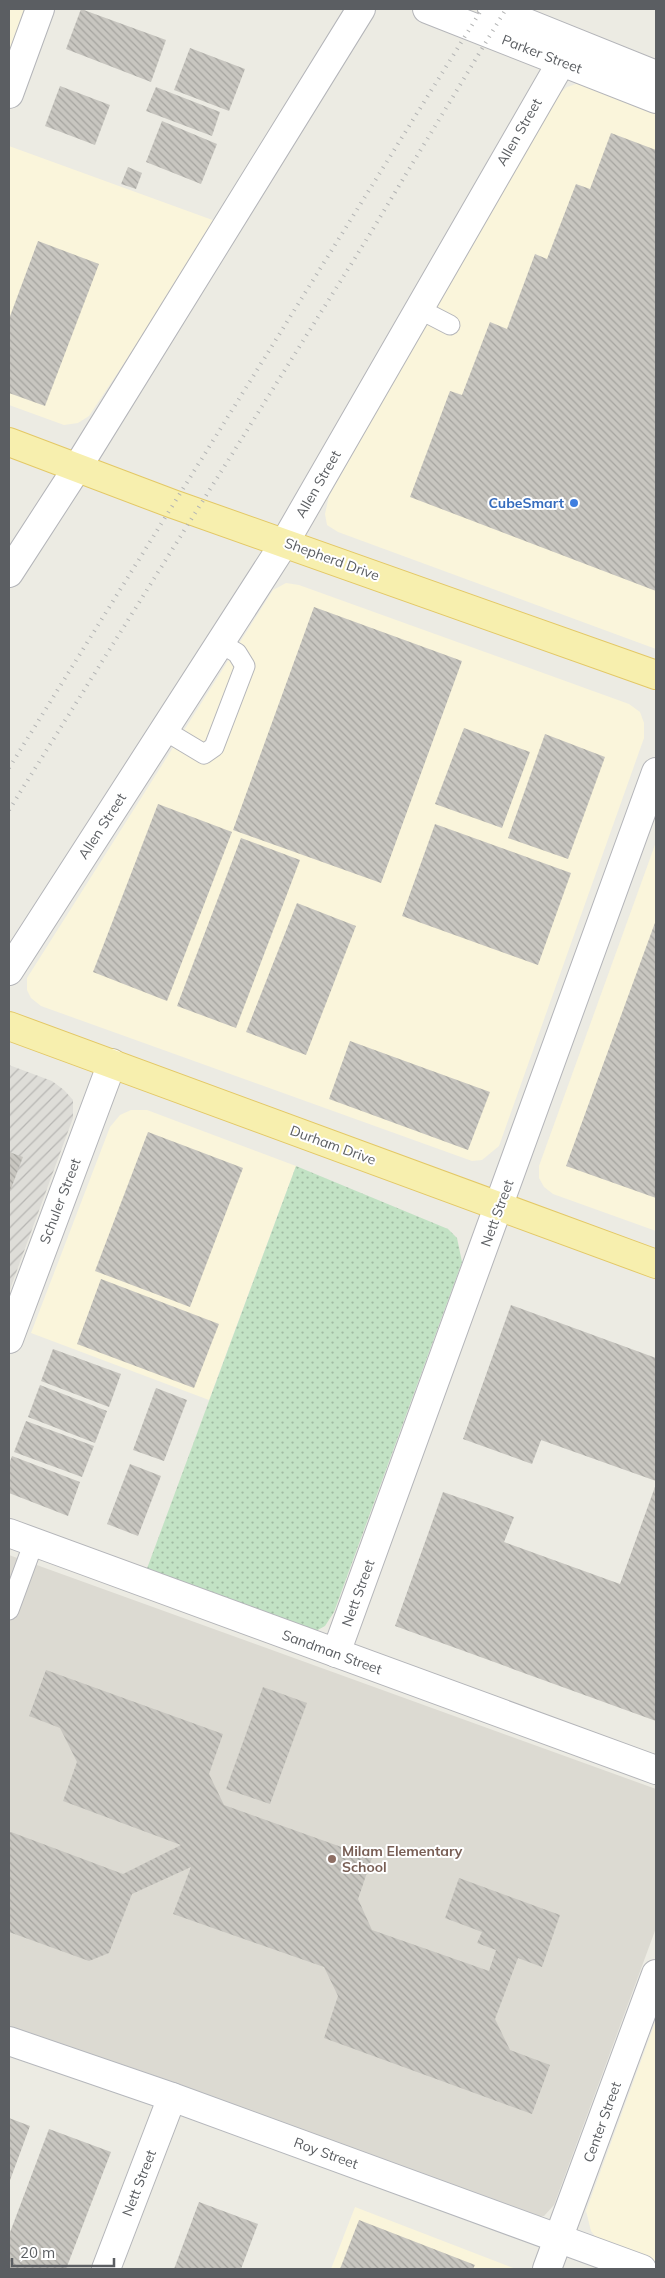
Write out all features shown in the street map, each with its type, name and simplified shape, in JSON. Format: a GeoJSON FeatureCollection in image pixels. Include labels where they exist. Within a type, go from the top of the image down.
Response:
{"type":"FeatureCollection","features":[{"type":"Feature","properties":{"kind":"main road","name":"Shepherd Drive"},"geometry":{"type":"LineString","coordinates":[[9,442],[173,504],[285,542],[656,675]]}},
{"type":"Feature","properties":{"kind":"main road","name":"Durham Drive"},"geometry":{"type":"LineString","coordinates":[[9,1026],[656,1264]]}},
{"type":"Feature","properties":{"kind":"street"},"geometry":{"type":"LineString","coordinates":[[9,94],[40,9]]}},
{"type":"Feature","properties":{"kind":"street"},"geometry":{"type":"LineString","coordinates":[[9,573],[77,468],[360,9]]}},
{"type":"Feature","properties":{"kind":"street","name":"Parker Street"},"geometry":{"type":"LineString","coordinates":[[427,9],[656,99]]}},
{"type":"Feature","properties":{"kind":"street","name":"Parker Street"},"geometry":{"type":"LineString","coordinates":[[492,9],[656,75]]}},
{"type":"Feature","properties":{"kind":"street","name":"Allen Street"},"geometry":{"type":"LineString","coordinates":[[9,971],[285,542],[562,61]]}},
{"type":"Feature","properties":{"kind":"street","name":"Nett Street"},"geometry":{"type":"LineString","coordinates":[[336,1653],[500,1206],[656,772]]}},
{"type":"Feature","properties":{"kind":"street","name":"Schuler Street"},"geometry":{"type":"LineString","coordinates":[[9,1339],[112,1063]]}},
{"type":"Feature","properties":{"kind":"street","name":"Sandman Street"},"geometry":{"type":"LineString","coordinates":[[21,1538],[656,1770]]}},
{"type":"Feature","properties":{"kind":"street","name":"Center Street"},"geometry":{"type":"LineString","coordinates":[[547,2269],[656,1974]]}},
{"type":"Feature","properties":{"kind":"street","name":"Roy Street"},"geometry":{"type":"LineString","coordinates":[[9,2041],[172,2097],[642,2269]]}},
{"type":"Feature","properties":{"kind":"street","name":"Nett Street"},"geometry":{"type":"LineString","coordinates":[[106,2269],[172,2097]]}},
{"type":"Feature","properties":{"kind":"lane"},"geometry":{"type":"LineString","coordinates":[[418,309],[450,325]]}},
{"type":"Feature","properties":{"kind":"lane"},"geometry":{"type":"LineString","coordinates":[[164,730],[204,754],[214,747],[245,666],[237,653],[220,643]]}},
{"type":"Feature","properties":{"kind":"lane"},"geometry":{"type":"LineString","coordinates":[[9,1610],[21,1538]]}},
{"type":"Feature","properties":{"kind":"lane"},"geometry":{"type":"LineString","coordinates":[[653,2269],[656,2262]]}},
{"type":"Feature","properties":{"kind":"shaded area"},"geometry":{"type":"Polygon","coordinates":[[[9,9],[26,9],[9,55],[9,9]]]}},
{"type":"Feature","properties":{"kind":"shaded area"},"geometry":{"type":"Polygon","coordinates":[[[579,83],[656,106],[656,649],[338,532],[327,525],[325,514],[329,496],[553,99],[567,87],[579,83]]]}},
{"type":"Feature","properties":{"kind":"shaded area"},"geometry":{"type":"Polygon","coordinates":[[[9,146],[218,222],[89,416],[78,423],[64,425],[9,405],[9,146]]]}},
{"type":"Feature","properties":{"kind":"shaded area"},"geometry":{"type":"Polygon","coordinates":[[[286,583],[299,585],[629,704],[640,712],[644,723],[644,738],[499,1146],[482,1160],[472,1161],[41,1006],[31,998],[27,990],[27,978],[273,590],[286,583]]]}},
{"type":"Feature","properties":{"kind":"shaded area"},"geometry":{"type":"Polygon","coordinates":[[[656,842],[656,1231],[553,1194],[544,1187],[539,1178],[539,1166],[656,842]]]}},
{"type":"Feature","properties":{"kind":"shaded area"},"geometry":{"type":"Polygon","coordinates":[[[9,1065],[52,1081],[64,1090],[73,1100],[73,1118],[9,1292],[9,1065]]]}},
{"type":"Feature","properties":{"kind":"shaded area"},"geometry":{"type":"Polygon","coordinates":[[[131,1110],[147,1110],[296,1166],[209,1400],[31,1333],[110,1127],[120,1115],[131,1110]]]}},
{"type":"Feature","properties":{"kind":"shaded area","name":"Milam Elementary School"},"geometry":{"type":"Polygon","coordinates":[[[9,1555],[656,1789],[656,1928],[554,2205],[544,2216],[527,2217],[9,2030],[9,1555]]]}},
{"type":"Feature","properties":{"kind":"shaded area"},"geometry":{"type":"Polygon","coordinates":[[[656,2020],[656,2264],[608,2248],[591,2231],[586,2211],[656,2020]]]}},
{"type":"Feature","properties":{"kind":"shaded area"},"geometry":{"type":"Polygon","coordinates":[[[355,2207],[516,2269],[331,2269],[355,2207]]]}},
{"type":"Feature","properties":{"kind":"green space"},"geometry":{"type":"Polygon","coordinates":[[[296,1166],[448,1229],[457,1238],[462,1262],[334,1612],[325,1626],[314,1632],[145,1574],[296,1166]]]}},
{"type":"Feature","properties":{"kind":"building"},"geometry":{"type":"Polygon","coordinates":[[[81,9],[166,40],[151,82],[66,49],[81,9]]]}},
{"type":"Feature","properties":{"kind":"building"},"geometry":{"type":"Polygon","coordinates":[[[190,48],[245,69],[229,111],[174,90],[190,48]]]}},
{"type":"Feature","properties":{"kind":"building"},"geometry":{"type":"Polygon","coordinates":[[[60,86],[110,105],[95,145],[45,126],[60,86]]]}},
{"type":"Feature","properties":{"kind":"building"},"geometry":{"type":"Polygon","coordinates":[[[156,87],[220,112],[212,136],[146,111],[156,87]]]}},
{"type":"Feature","properties":{"kind":"building"},"geometry":{"type":"Polygon","coordinates":[[[162,121],[217,144],[201,184],[146,162],[162,121]]]}},
{"type":"Feature","properties":{"kind":"building"},"geometry":{"type":"Polygon","coordinates":[[[611,133],[656,150],[656,591],[410,497],[450,391],[462,395],[490,322],[507,329],[535,254],[547,259],[576,184],[590,189],[611,133]]]}},
{"type":"Feature","properties":{"kind":"building"},"geometry":{"type":"Polygon","coordinates":[[[128,167],[142,173],[136,189],[121,184],[128,167]]]}},
{"type":"Feature","properties":{"kind":"building"},"geometry":{"type":"Polygon","coordinates":[[[38,241],[99,264],[45,406],[9,393],[9,319],[38,241]]]}},
{"type":"Feature","properties":{"kind":"building"},"geometry":{"type":"Polygon","coordinates":[[[314,607],[462,661],[381,883],[233,830],[314,607]]]}},
{"type":"Feature","properties":{"kind":"building"},"geometry":{"type":"Polygon","coordinates":[[[464,728],[530,752],[502,828],[435,804],[464,728]]]}},
{"type":"Feature","properties":{"kind":"building"},"geometry":{"type":"Polygon","coordinates":[[[545,734],[605,757],[568,859],[508,838],[545,734]]]}},
{"type":"Feature","properties":{"kind":"building"},"geometry":{"type":"Polygon","coordinates":[[[158,804],[232,832],[167,1001],[93,972],[158,804]]]}},
{"type":"Feature","properties":{"kind":"building"},"geometry":{"type":"Polygon","coordinates":[[[435,824],[571,873],[538,965],[402,916],[435,824]]]}},
{"type":"Feature","properties":{"kind":"building"},"geometry":{"type":"Polygon","coordinates":[[[241,838],[300,860],[236,1028],[177,1006],[241,838]]]}},
{"type":"Feature","properties":{"kind":"building"},"geometry":{"type":"Polygon","coordinates":[[[297,903],[356,926],[306,1055],[246,1032],[297,903]]]}},
{"type":"Feature","properties":{"kind":"building"},"geometry":{"type":"Polygon","coordinates":[[[656,920],[656,1198],[566,1166],[656,920]]]}},
{"type":"Feature","properties":{"kind":"building"},"geometry":{"type":"Polygon","coordinates":[[[350,1041],[490,1092],[468,1150],[329,1099],[350,1041]]]}},
{"type":"Feature","properties":{"kind":"building"},"geometry":{"type":"Polygon","coordinates":[[[148,1132],[243,1168],[190,1307],[95,1271],[148,1132]]]}},
{"type":"Feature","properties":{"kind":"building"},"geometry":{"type":"Polygon","coordinates":[[[9,1152],[23,1157],[9,1194],[9,1152]]]}},
{"type":"Feature","properties":{"kind":"building"},"geometry":{"type":"Polygon","coordinates":[[[101,1279],[219,1324],[194,1388],[77,1344],[101,1279]]]}},
{"type":"Feature","properties":{"kind":"building"},"geometry":{"type":"Polygon","coordinates":[[[511,1305],[656,1358],[656,1481],[541,1440],[532,1464],[463,1439],[511,1305]]]}},
{"type":"Feature","properties":{"kind":"building"},"geometry":{"type":"Polygon","coordinates":[[[53,1349],[121,1374],[109,1407],[41,1381],[53,1349]]]}},
{"type":"Feature","properties":{"kind":"building"},"geometry":{"type":"Polygon","coordinates":[[[40,1385],[107,1411],[95,1443],[28,1417],[40,1385]]]}},
{"type":"Feature","properties":{"kind":"building"},"geometry":{"type":"Polygon","coordinates":[[[156,1388],[187,1400],[164,1461],[133,1450],[156,1388]]]}},
{"type":"Feature","properties":{"kind":"building"},"geometry":{"type":"Polygon","coordinates":[[[26,1421],[94,1446],[82,1477],[14,1452],[26,1421]]]}},
{"type":"Feature","properties":{"kind":"building"},"geometry":{"type":"Polygon","coordinates":[[[12,1456],[80,1482],[68,1516],[9,1493],[9,1464],[12,1456]]]}},
{"type":"Feature","properties":{"kind":"building"},"geometry":{"type":"Polygon","coordinates":[[[130,1464],[161,1476],[138,1536],[107,1524],[130,1464]]]}},
{"type":"Feature","properties":{"kind":"building"},"geometry":{"type":"Polygon","coordinates":[[[656,1484],[656,1721],[395,1626],[443,1492],[514,1517],[504,1542],[620,1584],[656,1484]]]}},
{"type":"Feature","properties":{"kind":"building"},"geometry":{"type":"Polygon","coordinates":[[[46,1670],[223,1734],[209,1774],[224,1805],[372,1858],[358,1899],[372,1930],[489,1971],[496,1950],[477,1943],[482,1932],[445,1918],[459,1878],[560,1915],[542,1967],[518,1958],[495,2019],[510,2050],[550,2065],[532,2114],[324,2038],[338,1996],[324,1967],[173,1914],[191,1867],[132,1894],[109,1953],[89,1961],[9,1932],[9,1833],[11,1832],[123,1874],[181,1845],[63,1801],[77,1762],[60,1728],[29,1716],[46,1670]]]}},
{"type":"Feature","properties":{"kind":"building"},"geometry":{"type":"Polygon","coordinates":[[[263,1687],[307,1703],[270,1804],[226,1789],[263,1687]]]}},
{"type":"Feature","properties":{"kind":"building"},"geometry":{"type":"Polygon","coordinates":[[[9,2118],[30,2126],[9,2183],[9,2118]]]}},
{"type":"Feature","properties":{"kind":"building"},"geometry":{"type":"Polygon","coordinates":[[[49,2129],[111,2152],[66,2269],[9,2269],[9,2235],[49,2129]]]}},
{"type":"Feature","properties":{"kind":"building"},"geometry":{"type":"Polygon","coordinates":[[[199,2202],[258,2224],[241,2269],[174,2269],[199,2202]]]}},
{"type":"Feature","properties":{"kind":"building"},"geometry":{"type":"Polygon","coordinates":[[[359,2220],[475,2265],[473,2269],[340,2269],[359,2220]]]}},
{"type":"Feature","properties":{"kind":"railway"},"geometry":{"type":"LineString","coordinates":[[9,768],[482,9]]}},
{"type":"Feature","properties":{"kind":"railway"},"geometry":{"type":"LineString","coordinates":[[9,810],[365,242],[506,9]]}},
{"type":"Feature","properties":{"kind":"place","name":"CubeSmart"},"geometry":{"type":"Point","coordinates":[574,503]}},
{"type":"Feature","properties":{"kind":"place","name":"Milam Elementary School"},"geometry":{"type":"Point","coordinates":[332,1859]}}]}
